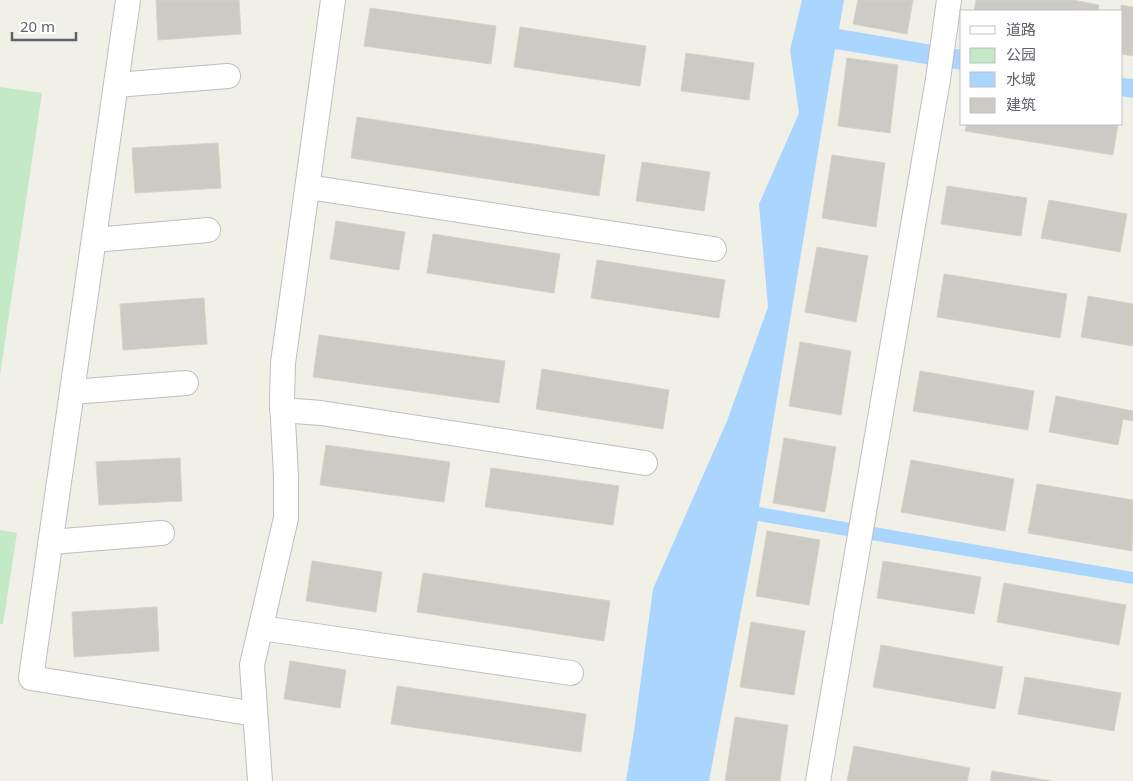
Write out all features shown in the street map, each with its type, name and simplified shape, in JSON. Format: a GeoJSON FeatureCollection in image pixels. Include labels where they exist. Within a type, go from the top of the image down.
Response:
{"type":"FeatureCollection","features":[{"type":"Feature","properties":{"kind":"lane"},"geometry":{"type":"LineString","coordinates":[[128,0],[31,678],[255,714]]}},
{"type":"Feature","properties":{"kind":"lane"},"geometry":{"type":"LineString","coordinates":[[260,781],[252,665],[286,518],[286,477],[282,410],[283,362],[333,0]]}},
{"type":"Feature","properties":{"kind":"lane"},"geometry":{"type":"LineString","coordinates":[[818,781],[950,0]]}},
{"type":"Feature","properties":{"kind":"lane"},"geometry":{"type":"LineString","coordinates":[[116,85],[228,76]]}},
{"type":"Feature","properties":{"kind":"lane"},"geometry":{"type":"LineString","coordinates":[[308,187],[714,249]]}},
{"type":"Feature","properties":{"kind":"lane"},"geometry":{"type":"LineString","coordinates":[[94,240],[208,230]]}},
{"type":"Feature","properties":{"kind":"lane"},"geometry":{"type":"LineString","coordinates":[[72,392],[186,383]]}},
{"type":"Feature","properties":{"kind":"lane"},"geometry":{"type":"LineString","coordinates":[[282,410],[321,414],[644,463]]}},
{"type":"Feature","properties":{"kind":"lane"},"geometry":{"type":"LineString","coordinates":[[51,542],[162,533]]}},
{"type":"Feature","properties":{"kind":"lane"},"geometry":{"type":"LineString","coordinates":[[261,628],[571,673]]}},
{"type":"Feature","properties":{"kind":"green space"},"geometry":{"type":"Polygon","coordinates":[[[0,87],[42,93],[0,375],[0,87]]]}},
{"type":"Feature","properties":{"kind":"green space"},"geometry":{"type":"Polygon","coordinates":[[[0,530],[17,533],[3,624],[0,624],[0,530]]]}},
{"type":"Feature","properties":{"kind":"water"},"geometry":{"type":"Polygon","coordinates":[[[802,0],[844,0],[839,29],[960,50],[960,70],[835,49],[759,507],[1133,572],[1133,584],[758,521],[709,781],[626,781],[653,589],[727,421],[768,307],[759,204],[799,113],[790,50],[802,0]]]}},
{"type":"Feature","properties":{"kind":"water"},"geometry":{"type":"Polygon","coordinates":[[[1123,78],[1133,79],[1133,98],[1123,96],[1123,78]]]}},
{"type":"Feature","properties":{"kind":"building"},"geometry":{"type":"Polygon","coordinates":[[[156,0],[239,0],[241,34],[158,40],[156,0]]]}},
{"type":"Feature","properties":{"kind":"building"},"geometry":{"type":"Polygon","coordinates":[[[858,0],[913,0],[907,34],[853,24],[858,0]]]}},
{"type":"Feature","properties":{"kind":"building"},"geometry":{"type":"Polygon","coordinates":[[[976,0],[1073,0],[1099,5],[1098,10],[974,10],[976,0]]]}},
{"type":"Feature","properties":{"kind":"building"},"geometry":{"type":"Polygon","coordinates":[[[1121,5],[1133,7],[1133,56],[1123,54],[1123,10],[1121,10],[1121,5]]]}},
{"type":"Feature","properties":{"kind":"building"},"geometry":{"type":"Polygon","coordinates":[[[370,8],[496,26],[491,64],[364,46],[370,8]]]}},
{"type":"Feature","properties":{"kind":"building"},"geometry":{"type":"Polygon","coordinates":[[[520,27],[646,46],[640,86],[514,67],[520,27]]]}},
{"type":"Feature","properties":{"kind":"building"},"geometry":{"type":"Polygon","coordinates":[[[686,53],[754,63],[749,100],[681,91],[686,53]]]}},
{"type":"Feature","properties":{"kind":"building"},"geometry":{"type":"Polygon","coordinates":[[[847,58],[898,65],[890,133],[838,126],[847,58]]]}},
{"type":"Feature","properties":{"kind":"building"},"geometry":{"type":"Polygon","coordinates":[[[357,117],[605,155],[599,196],[351,158],[357,117]]]}},
{"type":"Feature","properties":{"kind":"building"},"geometry":{"type":"Polygon","coordinates":[[[967,125],[1118,125],[1113,155],[965,131],[967,125]]]}},
{"type":"Feature","properties":{"kind":"building"},"geometry":{"type":"Polygon","coordinates":[[[218,143],[221,188],[135,193],[132,148],[218,143]]]}},
{"type":"Feature","properties":{"kind":"building"},"geometry":{"type":"Polygon","coordinates":[[[832,155],[885,163],[876,227],[822,218],[832,155]]]}},
{"type":"Feature","properties":{"kind":"building"},"geometry":{"type":"Polygon","coordinates":[[[642,162],[710,172],[704,211],[636,201],[642,162]]]}},
{"type":"Feature","properties":{"kind":"building"},"geometry":{"type":"Polygon","coordinates":[[[947,186],[1027,198],[1021,236],[941,224],[947,186]]]}},
{"type":"Feature","properties":{"kind":"building"},"geometry":{"type":"Polygon","coordinates":[[[1049,200],[1127,214],[1120,252],[1041,238],[1049,200]]]}},
{"type":"Feature","properties":{"kind":"building"},"geometry":{"type":"Polygon","coordinates":[[[336,221],[405,232],[399,270],[330,259],[336,221]]]}},
{"type":"Feature","properties":{"kind":"building"},"geometry":{"type":"Polygon","coordinates":[[[433,234],[560,254],[554,293],[427,273],[433,234]]]}},
{"type":"Feature","properties":{"kind":"building"},"geometry":{"type":"Polygon","coordinates":[[[817,247],[868,256],[856,322],[805,312],[817,247]]]}},
{"type":"Feature","properties":{"kind":"building"},"geometry":{"type":"Polygon","coordinates":[[[597,260],[725,280],[719,318],[591,298],[597,260]]]}},
{"type":"Feature","properties":{"kind":"building"},"geometry":{"type":"Polygon","coordinates":[[[944,274],[1067,294],[1060,338],[937,317],[944,274]]]}},
{"type":"Feature","properties":{"kind":"building"},"geometry":{"type":"Polygon","coordinates":[[[1088,296],[1133,304],[1133,346],[1081,337],[1088,296]]]}},
{"type":"Feature","properties":{"kind":"building"},"geometry":{"type":"Polygon","coordinates":[[[204,298],[207,344],[123,350],[120,304],[204,298]]]}},
{"type":"Feature","properties":{"kind":"building"},"geometry":{"type":"Polygon","coordinates":[[[319,335],[505,361],[499,403],[313,377],[319,335]]]}},
{"type":"Feature","properties":{"kind":"building"},"geometry":{"type":"Polygon","coordinates":[[[800,342],[851,351],[841,415],[789,406],[800,342]]]}},
{"type":"Feature","properties":{"kind":"building"},"geometry":{"type":"Polygon","coordinates":[[[542,369],[669,390],[663,429],[536,409],[542,369]]]}},
{"type":"Feature","properties":{"kind":"building"},"geometry":{"type":"Polygon","coordinates":[[[920,371],[1034,391],[1028,430],[913,411],[920,371]]]}},
{"type":"Feature","properties":{"kind":"building"},"geometry":{"type":"Polygon","coordinates":[[[1056,396],[1133,411],[1133,421],[1123,419],[1118,445],[1049,432],[1056,396]]]}},
{"type":"Feature","properties":{"kind":"building"},"geometry":{"type":"Polygon","coordinates":[[[784,438],[836,447],[825,512],[773,503],[784,438]]]}},
{"type":"Feature","properties":{"kind":"building"},"geometry":{"type":"Polygon","coordinates":[[[326,445],[450,462],[444,502],[320,485],[326,445]]]}},
{"type":"Feature","properties":{"kind":"building"},"geometry":{"type":"Polygon","coordinates":[[[180,458],[182,501],[99,505],[96,462],[180,458]]]}},
{"type":"Feature","properties":{"kind":"building"},"geometry":{"type":"Polygon","coordinates":[[[911,460],[1014,479],[1005,531],[901,512],[911,460]]]}},
{"type":"Feature","properties":{"kind":"building"},"geometry":{"type":"Polygon","coordinates":[[[491,468],[619,486],[613,525],[485,507],[491,468]]]}},
{"type":"Feature","properties":{"kind":"building"},"geometry":{"type":"Polygon","coordinates":[[[1037,484],[1133,500],[1132,551],[1028,533],[1037,484]]]}},
{"type":"Feature","properties":{"kind":"building"},"geometry":{"type":"Polygon","coordinates":[[[767,531],[820,540],[809,605],[756,596],[767,531]]]}},
{"type":"Feature","properties":{"kind":"building"},"geometry":{"type":"Polygon","coordinates":[[[312,561],[382,572],[376,612],[306,601],[312,561]]]}},
{"type":"Feature","properties":{"kind":"building"},"geometry":{"type":"Polygon","coordinates":[[[883,561],[981,577],[974,614],[877,598],[883,561]]]}},
{"type":"Feature","properties":{"kind":"building"},"geometry":{"type":"Polygon","coordinates":[[[423,573],[610,601],[604,641],[417,612],[423,573]]]}},
{"type":"Feature","properties":{"kind":"building"},"geometry":{"type":"Polygon","coordinates":[[[1004,583],[1126,605],[1119,645],[997,622],[1004,583]]]}},
{"type":"Feature","properties":{"kind":"building"},"geometry":{"type":"Polygon","coordinates":[[[157,607],[159,651],[74,657],[72,612],[157,607]]]}},
{"type":"Feature","properties":{"kind":"building"},"geometry":{"type":"Polygon","coordinates":[[[751,622],[805,631],[794,695],[740,687],[751,622]]]}},
{"type":"Feature","properties":{"kind":"building"},"geometry":{"type":"Polygon","coordinates":[[[881,645],[1003,667],[995,709],[873,687],[881,645]]]}},
{"type":"Feature","properties":{"kind":"building"},"geometry":{"type":"Polygon","coordinates":[[[290,661],[346,670],[340,708],[284,699],[290,661]]]}},
{"type":"Feature","properties":{"kind":"building"},"geometry":{"type":"Polygon","coordinates":[[[1025,677],[1121,693],[1114,731],[1018,714],[1025,677]]]}},
{"type":"Feature","properties":{"kind":"building"},"geometry":{"type":"Polygon","coordinates":[[[397,686],[586,714],[581,752],[391,724],[397,686]]]}},
{"type":"Feature","properties":{"kind":"building"},"geometry":{"type":"Polygon","coordinates":[[[735,717],[788,725],[780,781],[725,781],[735,717]]]}},
{"type":"Feature","properties":{"kind":"building"},"geometry":{"type":"Polygon","coordinates":[[[854,746],[970,768],[967,781],[847,781],[854,746]]]}},
{"type":"Feature","properties":{"kind":"building"},"geometry":{"type":"Polygon","coordinates":[[[992,771],[1052,781],[990,781],[992,771]]]}}]}
